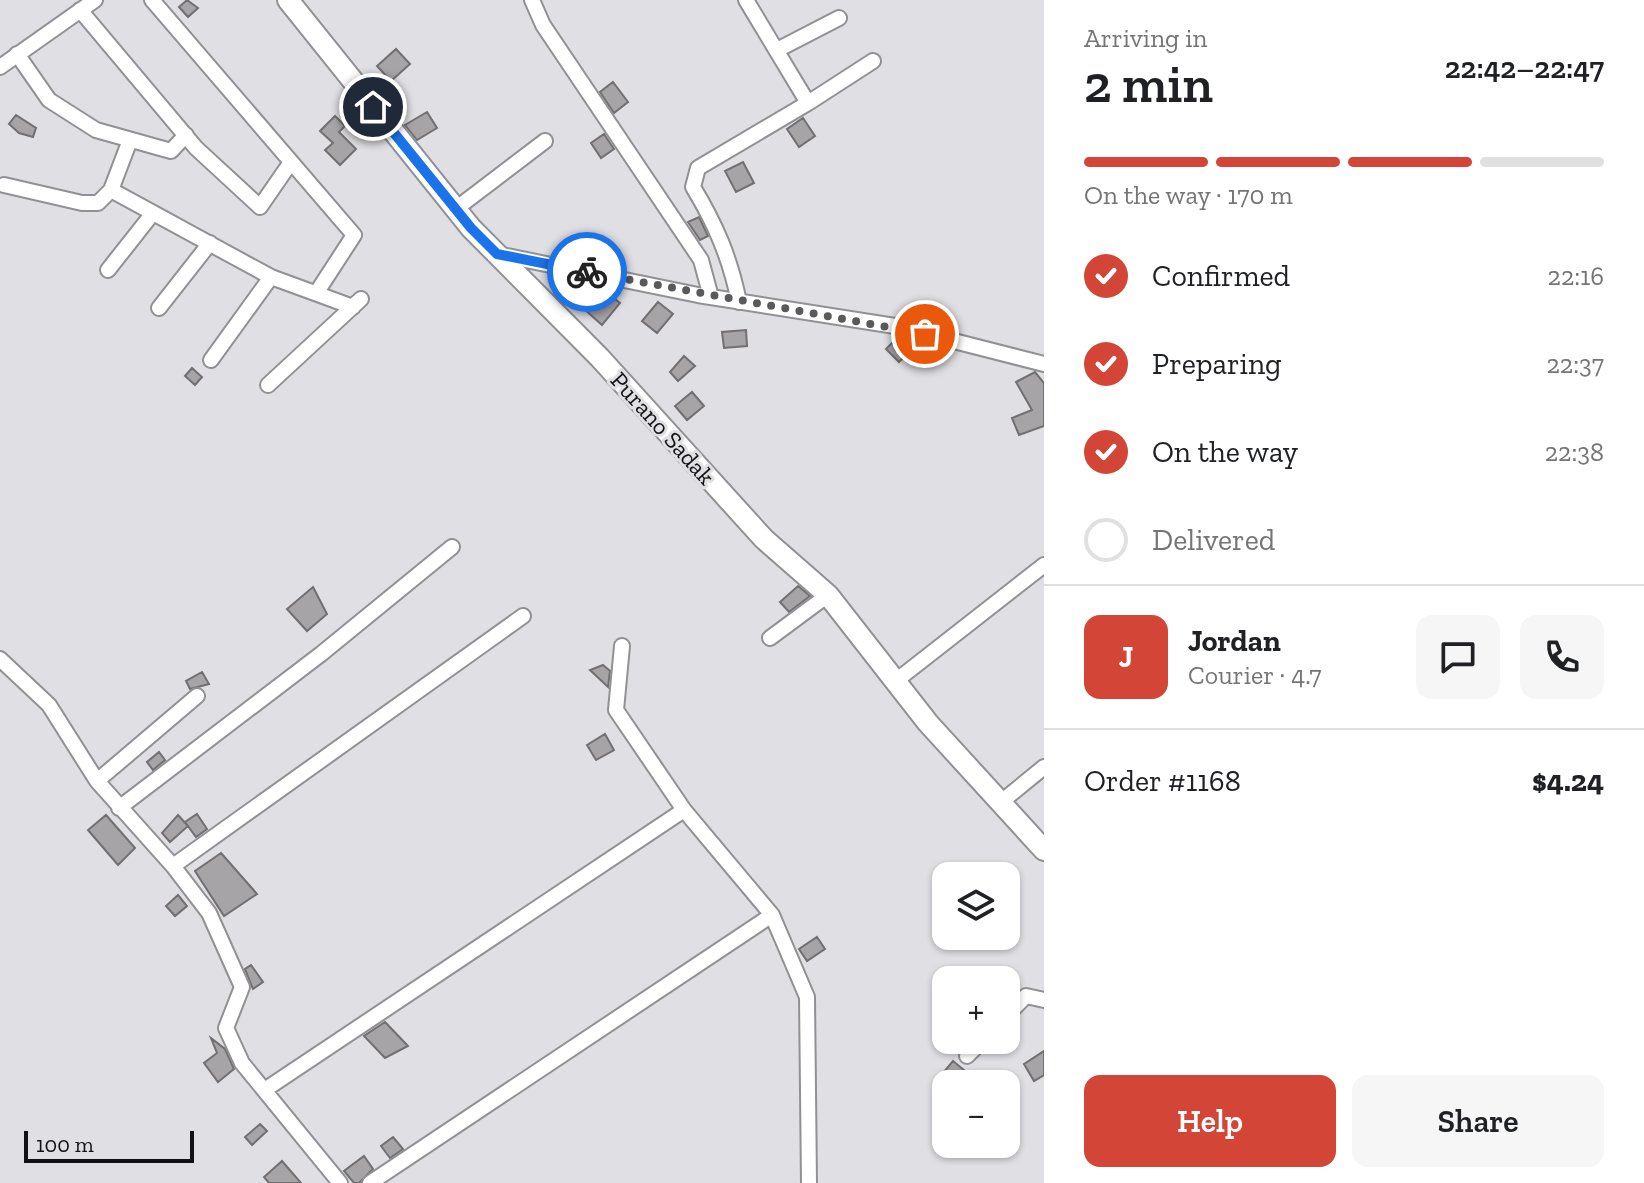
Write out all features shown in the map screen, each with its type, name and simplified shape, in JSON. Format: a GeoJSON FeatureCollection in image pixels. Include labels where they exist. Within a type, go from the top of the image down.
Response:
{"type":"FeatureCollection","features":[{"type":"Feature","properties":{"kind":"main road","name":"Purano Sadak"},"geometry":{"type":"LineString","coordinates":[[288,0],[497,254],[600,358],[764,539],[828,595],[928,723],[1044,850]]}},
{"type":"Feature","properties":{"kind":"street"},"geometry":{"type":"LineString","coordinates":[[0,67],[95,0]]}},
{"type":"Feature","properties":{"kind":"street"},"geometry":{"type":"LineString","coordinates":[[152,0],[354,235],[317,292]]}},
{"type":"Feature","properties":{"kind":"street"},"geometry":{"type":"LineString","coordinates":[[532,0],[543,25],[701,260],[711,297]]}},
{"type":"Feature","properties":{"kind":"street"},"geometry":{"type":"LineString","coordinates":[[746,0],[808,103]]}},
{"type":"Feature","properties":{"kind":"street"},"geometry":{"type":"LineString","coordinates":[[80,10],[186,135],[260,207],[291,162]]}},
{"type":"Feature","properties":{"kind":"street"},"geometry":{"type":"LineString","coordinates":[[777,50],[839,18]]}},
{"type":"Feature","properties":{"kind":"street"},"geometry":{"type":"LineString","coordinates":[[17,54],[49,100],[96,130],[171,151],[186,135]]}},
{"type":"Feature","properties":{"kind":"street"},"geometry":{"type":"LineString","coordinates":[[739,302],[731,261],[718,228],[693,187],[698,168],[873,61]]}},
{"type":"Feature","properties":{"kind":"street"},"geometry":{"type":"LineString","coordinates":[[4,185],[82,203],[98,203],[111,190],[130,140]]}},
{"type":"Feature","properties":{"kind":"street"},"geometry":{"type":"LineString","coordinates":[[457,208],[545,141]]}},
{"type":"Feature","properties":{"kind":"street"},"geometry":{"type":"LineString","coordinates":[[111,190],[271,277],[357,303],[268,385]]}},
{"type":"Feature","properties":{"kind":"street"},"geometry":{"type":"LineString","coordinates":[[108,270],[153,213]]}},
{"type":"Feature","properties":{"kind":"street"},"geometry":{"type":"LineString","coordinates":[[159,308],[210,243]]}},
{"type":"Feature","properties":{"kind":"street"},"geometry":{"type":"LineString","coordinates":[[497,254],[711,297],[895,326],[1043,365]]}},
{"type":"Feature","properties":{"kind":"street"},"geometry":{"type":"LineString","coordinates":[[211,360],[271,277]]}},
{"type":"Feature","properties":{"kind":"street"},"geometry":{"type":"LineString","coordinates":[[119,808],[321,654],[452,547]]}},
{"type":"Feature","properties":{"kind":"street"},"geometry":{"type":"LineString","coordinates":[[897,680],[1044,565]]}},
{"type":"Feature","properties":{"kind":"street"},"geometry":{"type":"LineString","coordinates":[[770,638],[828,595]]}},
{"type":"Feature","properties":{"kind":"street"},"geometry":{"type":"LineString","coordinates":[[173,866],[523,616]]}},
{"type":"Feature","properties":{"kind":"street"},"geometry":{"type":"LineString","coordinates":[[622,646],[616,710],[684,810],[772,915],[810,1004],[809,1183]]}},
{"type":"Feature","properties":{"kind":"street"},"geometry":{"type":"LineString","coordinates":[[0,659],[49,705],[97,781],[173,866],[209,913],[242,987],[226,1028],[242,1063],[340,1183]]}},
{"type":"Feature","properties":{"kind":"street"},"geometry":{"type":"LineString","coordinates":[[97,781],[197,696]]}},
{"type":"Feature","properties":{"kind":"street"},"geometry":{"type":"LineString","coordinates":[[1000,803],[1044,767]]}},
{"type":"Feature","properties":{"kind":"street"},"geometry":{"type":"LineString","coordinates":[[266,1089],[684,810]]}},
{"type":"Feature","properties":{"kind":"street"},"geometry":{"type":"LineString","coordinates":[[370,1183],[772,915]]}},
{"type":"Feature","properties":{"kind":"street"},"geometry":{"type":"LineString","coordinates":[[1020,1002],[1026,996],[1044,1000]]}},
{"type":"Feature","properties":{"kind":"building"},"geometry":{"type":"Polygon","coordinates":[[[187,0],[198,8],[188,17],[179,7],[187,0]]]}},
{"type":"Feature","properties":{"kind":"building"},"geometry":{"type":"Polygon","coordinates":[[[396,49],[410,64],[391,81],[377,66],[396,49]]]}},
{"type":"Feature","properties":{"kind":"building"},"geometry":{"type":"Polygon","coordinates":[[[613,82],[628,102],[614,113],[600,92],[613,82]]]}},
{"type":"Feature","properties":{"kind":"building"},"geometry":{"type":"Polygon","coordinates":[[[427,112],[437,128],[417,140],[405,125],[427,112]]]}},
{"type":"Feature","properties":{"kind":"building"},"geometry":{"type":"Polygon","coordinates":[[[16,115],[36,128],[33,137],[19,133],[9,124],[16,115]]]}},
{"type":"Feature","properties":{"kind":"building"},"geometry":{"type":"Polygon","coordinates":[[[335,116],[345,126],[339,132],[356,149],[340,165],[325,150],[333,143],[320,131],[335,116]]]}},
{"type":"Feature","properties":{"kind":"building"},"geometry":{"type":"Polygon","coordinates":[[[803,118],[815,136],[799,147],[787,129],[803,118]]]}},
{"type":"Feature","properties":{"kind":"building"},"geometry":{"type":"Polygon","coordinates":[[[604,134],[614,149],[601,158],[591,143],[604,134]]]}},
{"type":"Feature","properties":{"kind":"building"},"geometry":{"type":"Polygon","coordinates":[[[743,162],[754,183],[736,192],[725,171],[743,162]]]}},
{"type":"Feature","properties":{"kind":"building"},"geometry":{"type":"Polygon","coordinates":[[[699,217],[708,236],[700,240],[688,222],[699,217]]]}},
{"type":"Feature","properties":{"kind":"building"},"geometry":{"type":"Polygon","coordinates":[[[601,288],[620,303],[602,325],[584,309],[601,288]]]}},
{"type":"Feature","properties":{"kind":"building"},"geometry":{"type":"Polygon","coordinates":[[[658,302],[673,314],[657,333],[642,321],[658,302]]]}},
{"type":"Feature","properties":{"kind":"building"},"geometry":{"type":"Polygon","coordinates":[[[746,330],[747,346],[724,348],[722,332],[746,330]]]}},
{"type":"Feature","properties":{"kind":"building"},"geometry":{"type":"Polygon","coordinates":[[[897,338],[910,351],[899,362],[886,349],[897,338]]]}},
{"type":"Feature","properties":{"kind":"building"},"geometry":{"type":"Polygon","coordinates":[[[684,356],[695,366],[678,381],[670,372],[684,356]]]}},
{"type":"Feature","properties":{"kind":"building"},"geometry":{"type":"Polygon","coordinates":[[[192,368],[202,377],[195,385],[185,376],[192,368]]]}},
{"type":"Feature","properties":{"kind":"building"},"geometry":{"type":"Polygon","coordinates":[[[1035,372],[1044,383],[1044,426],[1019,435],[1012,418],[1032,410],[1016,382],[1035,372]]]}},
{"type":"Feature","properties":{"kind":"building"},"geometry":{"type":"Polygon","coordinates":[[[692,392],[704,406],[687,420],[675,406],[692,392]]]}},
{"type":"Feature","properties":{"kind":"building"},"geometry":{"type":"Polygon","coordinates":[[[798,586],[810,596],[789,612],[780,602],[798,586]]]}},
{"type":"Feature","properties":{"kind":"building"},"geometry":{"type":"Polygon","coordinates":[[[313,587],[327,614],[307,631],[287,609],[313,587]]]}},
{"type":"Feature","properties":{"kind":"building"},"geometry":{"type":"Polygon","coordinates":[[[603,665],[610,671],[608,687],[590,670],[603,665]]]}},
{"type":"Feature","properties":{"kind":"building"},"geometry":{"type":"Polygon","coordinates":[[[202,672],[209,684],[190,689],[186,681],[202,672]]]}},
{"type":"Feature","properties":{"kind":"building"},"geometry":{"type":"Polygon","coordinates":[[[605,734],[614,750],[596,760],[587,745],[605,734]]]}},
{"type":"Feature","properties":{"kind":"building"},"geometry":{"type":"Polygon","coordinates":[[[159,752],[165,760],[153,770],[147,762],[159,752]]]}},
{"type":"Feature","properties":{"kind":"building"},"geometry":{"type":"Polygon","coordinates":[[[197,814],[207,829],[196,837],[185,822],[197,814]]]}},
{"type":"Feature","properties":{"kind":"building"},"geometry":{"type":"Polygon","coordinates":[[[106,815],[135,848],[118,865],[88,830],[106,815]]]}},
{"type":"Feature","properties":{"kind":"building"},"geometry":{"type":"Polygon","coordinates":[[[178,815],[188,826],[170,842],[162,833],[178,815]]]}},
{"type":"Feature","properties":{"kind":"building"},"geometry":{"type":"Polygon","coordinates":[[[221,853],[257,894],[224,916],[195,871],[221,853]]]}},
{"type":"Feature","properties":{"kind":"building"},"geometry":{"type":"Polygon","coordinates":[[[178,895],[187,906],[175,916],[166,906],[178,895]]]}},
{"type":"Feature","properties":{"kind":"building"},"geometry":{"type":"Polygon","coordinates":[[[817,937],[825,949],[807,961],[799,949],[817,937]]]}},
{"type":"Feature","properties":{"kind":"building"},"geometry":{"type":"Polygon","coordinates":[[[251,965],[263,982],[253,989],[245,969],[251,965]]]}},
{"type":"Feature","properties":{"kind":"building"},"geometry":{"type":"Polygon","coordinates":[[[385,1022],[408,1046],[385,1058],[364,1036],[385,1022]]]}},
{"type":"Feature","properties":{"kind":"building"},"geometry":{"type":"Polygon","coordinates":[[[211,1038],[225,1049],[234,1069],[218,1082],[204,1063],[217,1053],[211,1038]]]}},
{"type":"Feature","properties":{"kind":"building"},"geometry":{"type":"Polygon","coordinates":[[[1044,1051],[1044,1075],[1034,1081],[1024,1064],[1044,1051]]]}},
{"type":"Feature","properties":{"kind":"building"},"geometry":{"type":"Polygon","coordinates":[[[953,1061],[964,1070],[946,1070],[953,1061]]]}},
{"type":"Feature","properties":{"kind":"building"},"geometry":{"type":"Polygon","coordinates":[[[260,1124],[267,1131],[252,1145],[245,1137],[260,1124]]]}},
{"type":"Feature","properties":{"kind":"building"},"geometry":{"type":"Polygon","coordinates":[[[393,1137],[403,1149],[390,1158],[381,1146],[393,1137]]]}},
{"type":"Feature","properties":{"kind":"building"},"geometry":{"type":"Polygon","coordinates":[[[364,1156],[373,1169],[359,1183],[354,1183],[344,1171],[364,1156]]]}},
{"type":"Feature","properties":{"kind":"building"},"geometry":{"type":"Polygon","coordinates":[[[282,1161],[301,1183],[269,1183],[264,1177],[282,1161]]]}},
{"type":"Feature","properties":{"kind":"way so far"},"geometry":{"type":"LineString","coordinates":[[587,272],[698,295],[895,326],[925,334]]}},
{"type":"Feature","properties":{"kind":"route"},"geometry":{"type":"LineString","coordinates":[[373,107],[471,228],[497,254],[587,272]]}}]}
